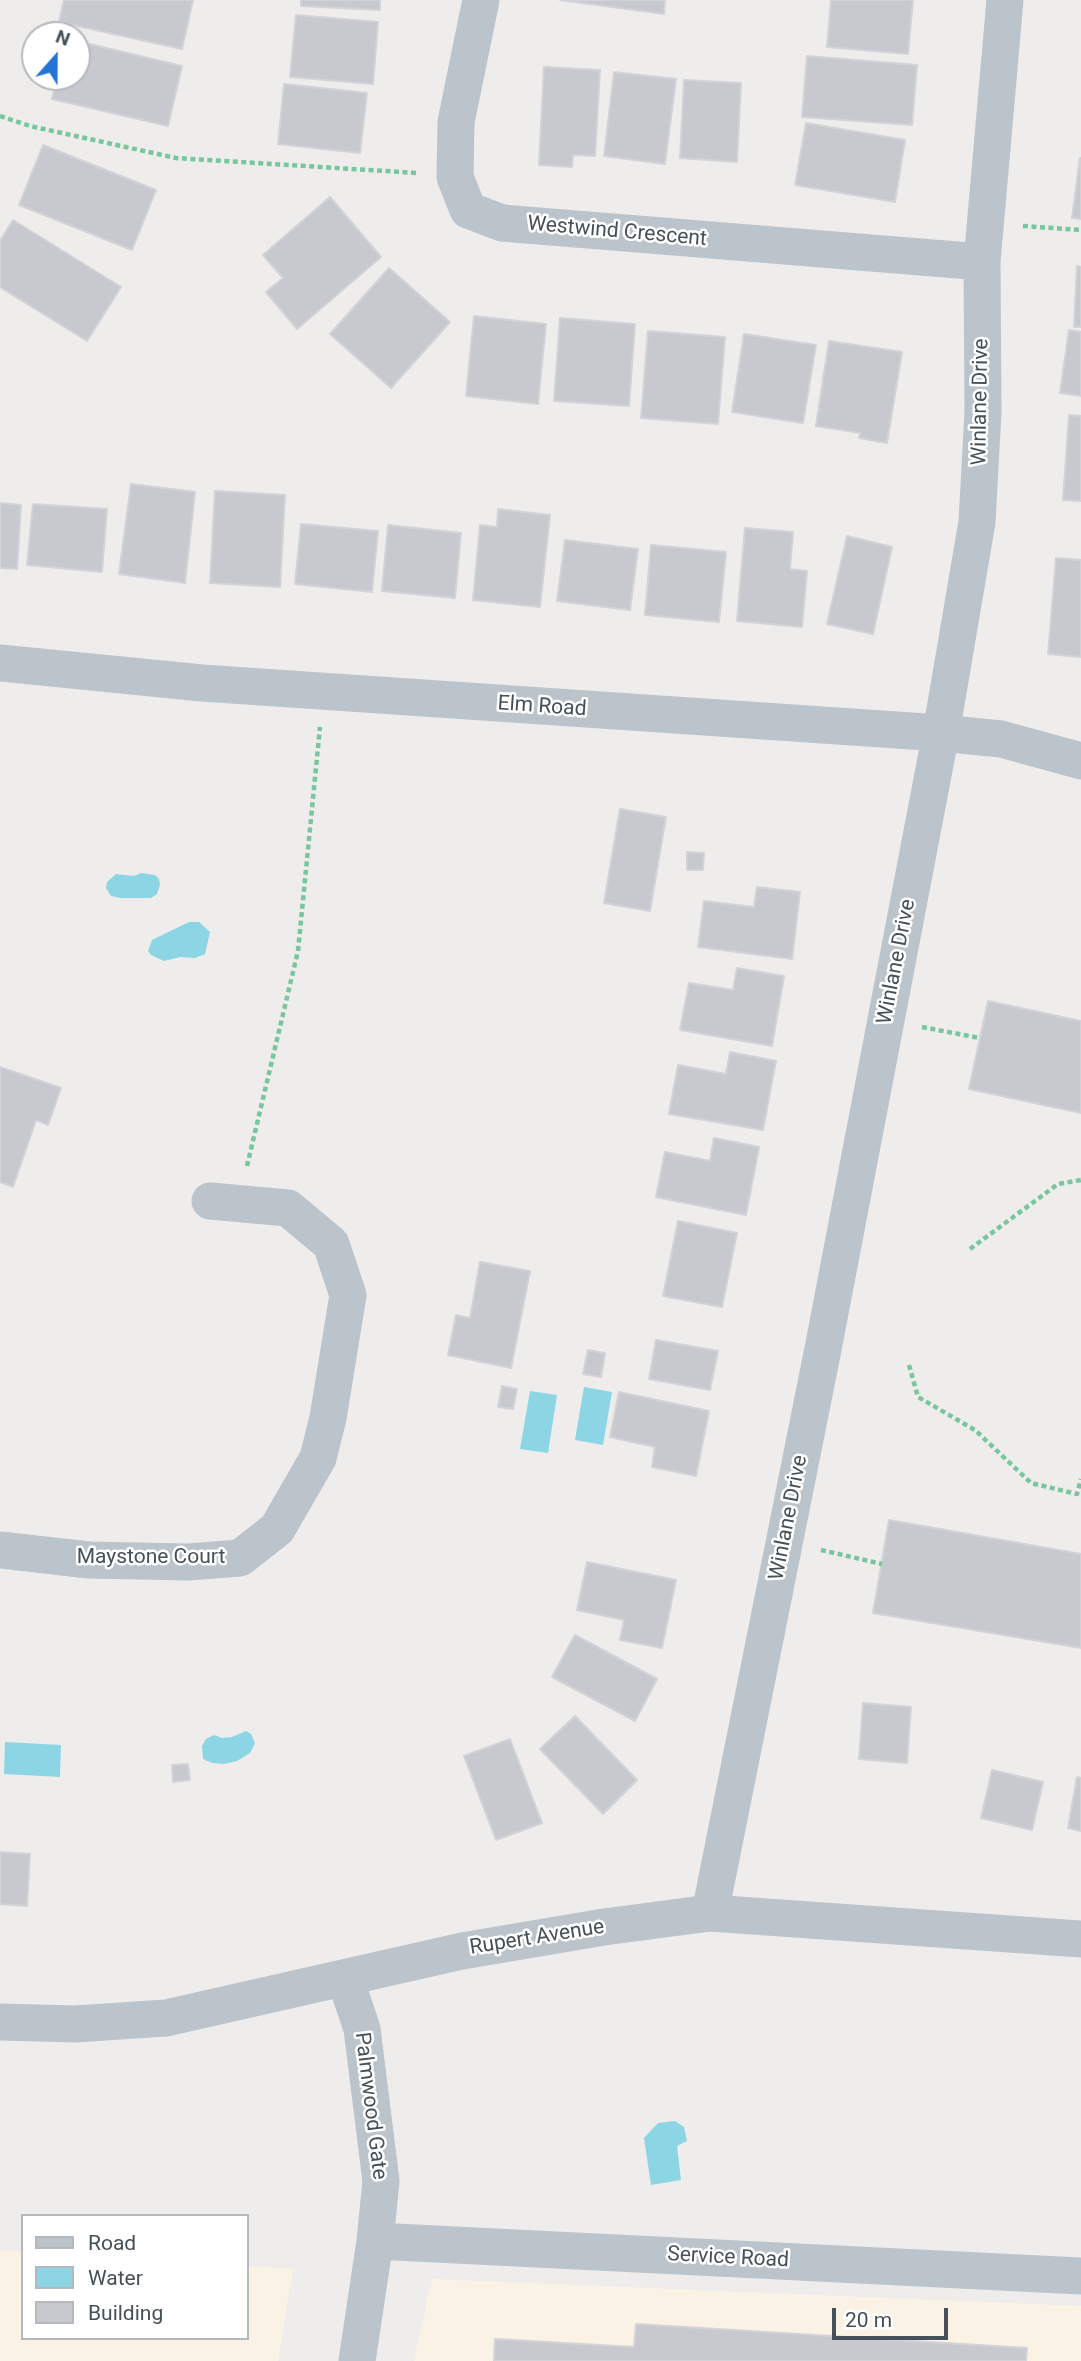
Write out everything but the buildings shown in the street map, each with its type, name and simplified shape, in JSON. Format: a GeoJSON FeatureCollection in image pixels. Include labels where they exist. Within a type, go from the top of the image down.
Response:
{"type":"FeatureCollection","features":[{"type":"Feature","properties":{"kind":"street","name":"Westwind Crescent"},"geometry":{"type":"LineString","coordinates":[[481,0],[456,122],[455,177],[468,209],[502,223],[982,262]]}},
{"type":"Feature","properties":{"kind":"street","name":"Winlane Drive"},"geometry":{"type":"LineString","coordinates":[[710,1913],[886,1021],[941,733],[977,522],[983,412],[982,262],[1004,0]]}},
{"type":"Feature","properties":{"kind":"street","name":"Elm Road"},"geometry":{"type":"LineString","coordinates":[[0,663],[202,683],[941,733],[1001,739],[1081,761]]}},
{"type":"Feature","properties":{"kind":"street","name":"Maystone Court"},"geometry":{"type":"LineString","coordinates":[[0,1550],[89,1560],[188,1562],[240,1558],[276,1529],[318,1458],[328,1419],[348,1295],[331,1244],[288,1208],[224,1202]]}},
{"type":"Feature","properties":{"kind":"street","name":"Rupert Avenue"},"geometry":{"type":"LineString","coordinates":[[0,2022],[75,2024],[166,2018],[463,1951],[604,1927],[710,1913],[1081,1939]]}},
{"type":"Feature","properties":{"kind":"street","name":"Palmwood Gate"},"geometry":{"type":"LineString","coordinates":[[345,1978],[362,2029],[381,2181],[357,2361]]}},
{"type":"Feature","properties":{"kind":"street","name":"Service Road"},"geometry":{"type":"LineString","coordinates":[[375,2241],[1081,2276]]}},
{"type":"Feature","properties":{"kind":"path"},"geometry":{"type":"LineString","coordinates":[[0,116],[30,126],[176,159],[455,177]]}},
{"type":"Feature","properties":{"kind":"path"},"geometry":{"type":"LineString","coordinates":[[985,223],[1081,230]]}},
{"type":"Feature","properties":{"kind":"path"},"geometry":{"type":"LineString","coordinates":[[224,1202],[298,951],[324,692]]}},
{"type":"Feature","properties":{"kind":"path"},"geometry":{"type":"LineString","coordinates":[[886,1021],[980,1038]]}},
{"type":"Feature","properties":{"kind":"path"},"geometry":{"type":"LineString","coordinates":[[970,1249],[1058,1184],[1081,1180]]}},
{"type":"Feature","properties":{"kind":"path"},"geometry":{"type":"LineString","coordinates":[[909,1366],[918,1397],[975,1430],[1031,1483],[1077,1494],[1081,1479]]}},
{"type":"Feature","properties":{"kind":"path"},"geometry":{"type":"LineString","coordinates":[[784,1542],[881,1564]]}},
{"type":"Feature","properties":{"kind":"shaded area"},"geometry":{"type":"Polygon","coordinates":[[[0,2250],[21,2251],[21,2340],[248,2340],[248,2266],[293,2269],[278,2361],[0,2361],[0,2250]]]}},
{"type":"Feature","properties":{"kind":"shaded area"},"geometry":{"type":"Polygon","coordinates":[[[432,2279],[1081,2306],[1081,2361],[414,2361],[432,2279]]]}},
{"type":"Feature","properties":{"kind":"water"},"geometry":{"type":"Polygon","coordinates":[[[141,873],[155,875],[159,879],[157,894],[151,898],[111,896],[106,888],[107,882],[116,874],[134,876],[141,873]]]}},
{"type":"Feature","properties":{"kind":"water"},"geometry":{"type":"Polygon","coordinates":[[[189,922],[199,922],[210,932],[205,954],[195,958],[180,957],[164,961],[151,955],[148,951],[152,940],[189,922]]]}},
{"type":"Feature","properties":{"kind":"water"},"geometry":{"type":"Polygon","coordinates":[[[584,1387],[612,1392],[603,1445],[575,1440],[584,1387]]]}},
{"type":"Feature","properties":{"kind":"water"},"geometry":{"type":"Polygon","coordinates":[[[530,1391],[557,1395],[548,1453],[520,1449],[530,1391]]]}},
{"type":"Feature","properties":{"kind":"water"},"geometry":{"type":"Polygon","coordinates":[[[246,1731],[251,1734],[255,1743],[250,1753],[237,1761],[224,1764],[203,1759],[202,1746],[206,1739],[214,1735],[232,1737],[246,1731]]]}},
{"type":"Feature","properties":{"kind":"water"},"geometry":{"type":"Polygon","coordinates":[[[5,1742],[61,1745],[60,1777],[4,1774],[5,1742]]]}},
{"type":"Feature","properties":{"kind":"water"},"geometry":{"type":"Polygon","coordinates":[[[675,2121],[684,2127],[687,2141],[677,2146],[681,2180],[651,2185],[644,2138],[658,2123],[675,2121]]]}}]}
